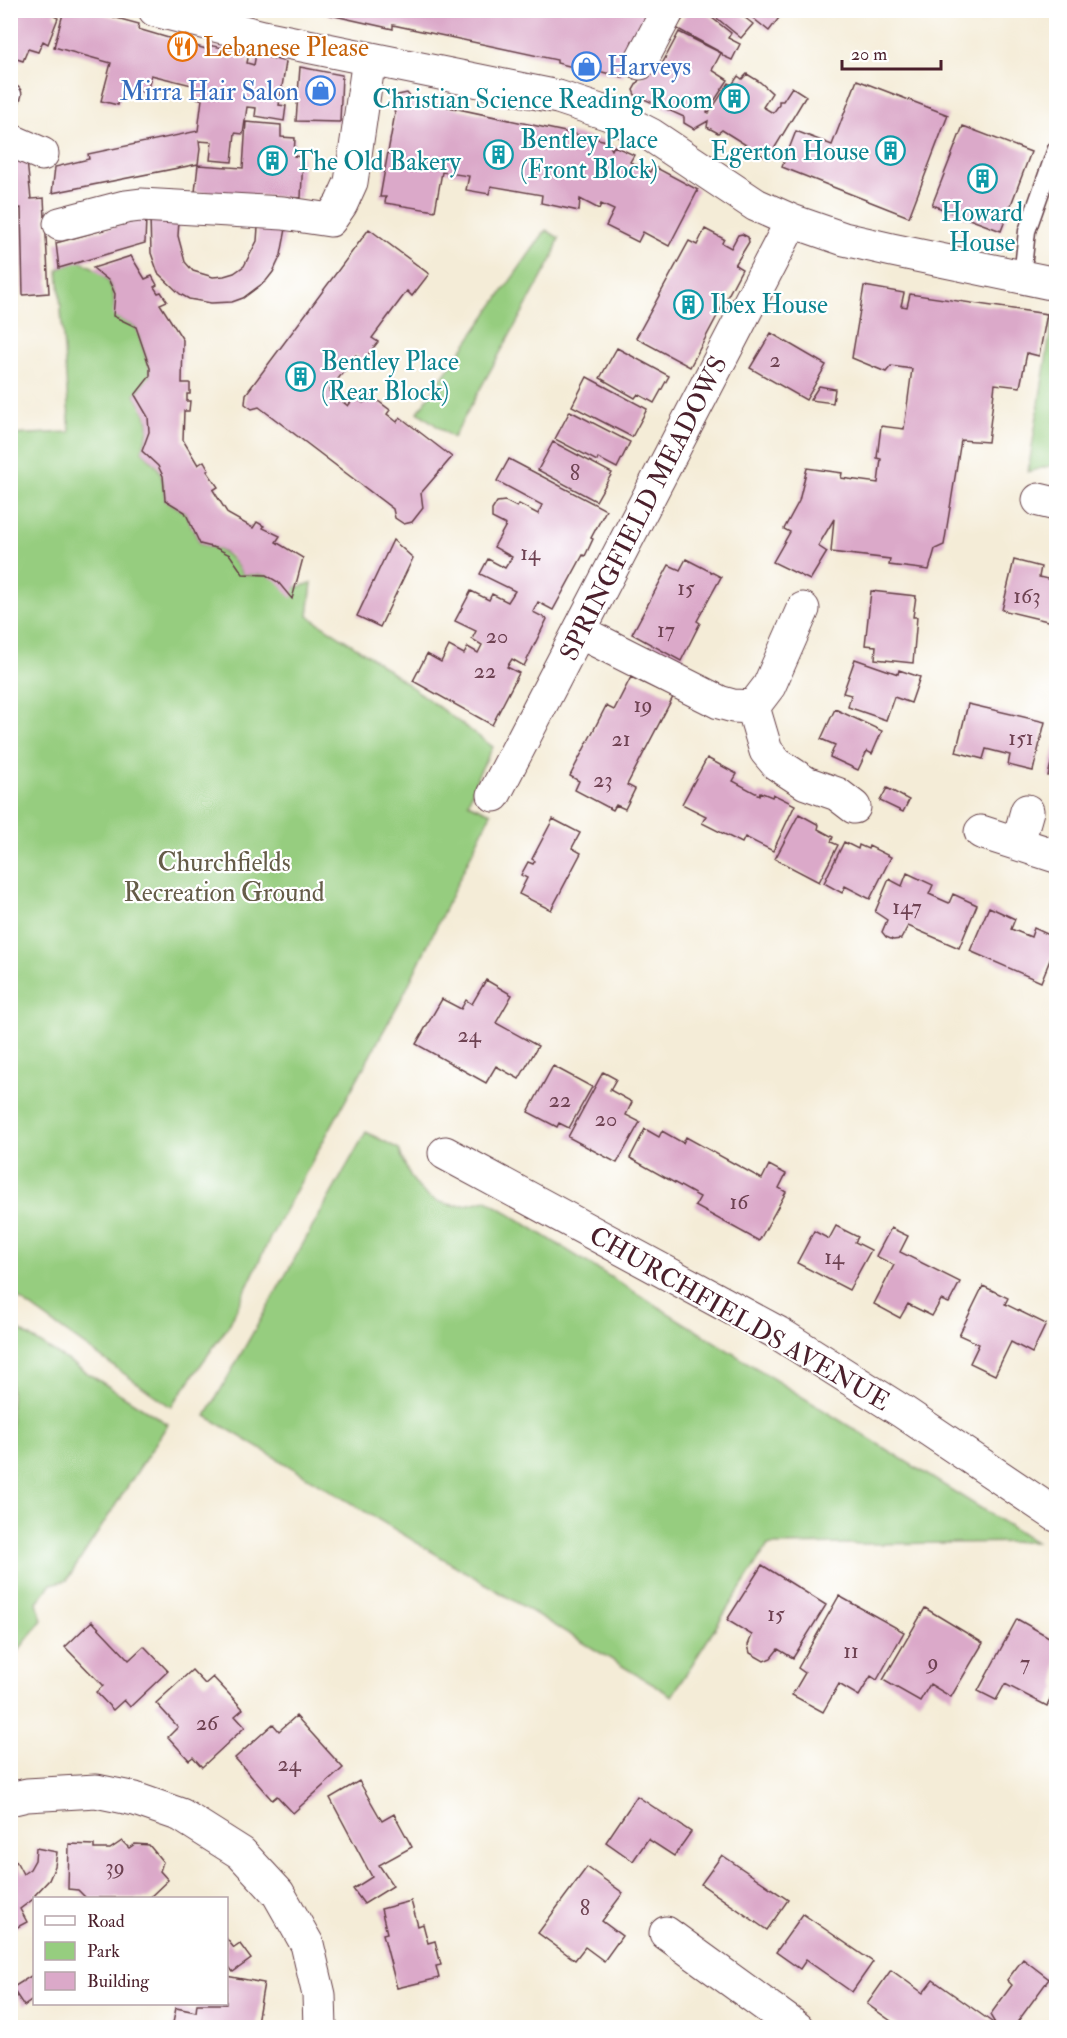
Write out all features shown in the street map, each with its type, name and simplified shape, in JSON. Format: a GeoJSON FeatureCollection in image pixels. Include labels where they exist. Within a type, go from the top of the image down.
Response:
{"type":"FeatureCollection","features":[{"type":"Feature","properties":{"kind":"street"},"geometry":{"type":"LineString","coordinates":[[640,63],[668,10]]}},
{"type":"Feature","properties":{"kind":"street"},"geometry":{"type":"LineString","coordinates":[[166,12],[263,37],[558,97],[612,115],[651,135],[756,205],[792,221],[844,239],[1056,284]]}},
{"type":"Feature","properties":{"kind":"street"},"geometry":{"type":"LineString","coordinates":[[60,224],[141,205],[283,213],[330,220],[341,204],[351,182],[369,59]]}},
{"type":"Feature","properties":{"kind":"street"},"geometry":{"type":"LineString","coordinates":[[10,140],[42,154]]}},
{"type":"Feature","properties":{"kind":"street","name":"SPRINGFIELD MEADOWS"},"geometry":{"type":"LineString","coordinates":[[494,795],[792,221]]}},
{"type":"Feature","properties":{"kind":"street"},"geometry":{"type":"LineString","coordinates":[[753,706],[770,686],[803,609]]}},
{"type":"Feature","properties":{"kind":"street"},"geometry":{"type":"LineString","coordinates":[[580,632],[718,702],[753,706]]}},
{"type":"Feature","properties":{"kind":"street"},"geometry":{"type":"LineString","coordinates":[[753,706],[766,751],[777,764],[806,783],[837,794],[854,807]]}},
{"type":"Feature","properties":{"kind":"street"},"geometry":{"type":"LineString","coordinates":[[1018,843],[1027,811]]}},
{"type":"Feature","properties":{"kind":"street"},"geometry":{"type":"LineString","coordinates":[[981,832],[1056,856]]}},
{"type":"Feature","properties":{"kind":"street","name":"CHURCHFIELDS AVENUE"},"geometry":{"type":"LineString","coordinates":[[445,1153],[778,1333],[903,1412],[1056,1515]]}},
{"type":"Feature","properties":{"kind":"street"},"geometry":{"type":"LineString","coordinates":[[10,1799],[27,1795],[96,1791],[135,1799],[181,1815],[241,1853],[278,1893],[307,1944],[319,1995],[320,2028]]}},
{"type":"Feature","properties":{"kind":"street"},"geometry":{"type":"LineString","coordinates":[[666,1933],[797,2028]]}},
{"type":"Feature","properties":{"kind":"lane"},"geometry":{"type":"LineString","coordinates":[[1022,277],[1028,231],[1056,149]]}},
{"type":"Feature","properties":{"kind":"green space"},"geometry":{"type":"Polygon","coordinates":[[[546,230],[559,238],[552,259],[453,438],[418,412],[546,230]]]}},
{"type":"Feature","properties":{"kind":"green space","name":"Churchfields Recreation Ground"},"geometry":{"type":"Polygon","coordinates":[[[80,261],[94,268],[106,278],[112,289],[114,316],[136,327],[150,368],[150,376],[135,395],[148,422],[142,451],[160,473],[165,500],[185,512],[200,544],[225,553],[243,574],[266,575],[294,588],[312,583],[308,616],[368,655],[493,747],[478,775],[468,803],[491,813],[405,992],[271,1236],[229,1325],[171,1407],[11,1293],[10,435],[70,432],[58,269],[80,261]]]}},
{"type":"Feature","properties":{"kind":"green space"},"geometry":{"type":"Polygon","coordinates":[[[1053,316],[1056,317],[1056,464],[1028,472],[1053,316]]]}},
{"type":"Feature","properties":{"kind":"green space"},"geometry":{"type":"Polygon","coordinates":[[[366,1132],[399,1149],[412,1179],[425,1194],[433,1199],[458,1205],[487,1200],[1035,1542],[768,1545],[672,1696],[206,1416],[366,1132]]]}},
{"type":"Feature","properties":{"kind":"green space"},"geometry":{"type":"Polygon","coordinates":[[[11,1325],[168,1424],[67,1580],[51,1584],[37,1602],[42,1620],[11,1660],[11,1325]]]}},
{"type":"Feature","properties":{"kind":"building"},"geometry":{"type":"Polygon","coordinates":[[[10,10],[56,10],[54,16],[58,18],[48,44],[43,41],[38,52],[28,49],[23,61],[11,57],[15,47],[10,45],[10,10]]]}},
{"type":"Feature","properties":{"kind":"building"},"geometry":{"type":"Polygon","coordinates":[[[64,10],[87,10],[139,24],[138,29],[206,49],[208,45],[249,53],[247,63],[254,65],[256,54],[286,62],[279,105],[286,106],[284,121],[255,116],[256,108],[247,107],[243,134],[235,133],[232,162],[210,160],[212,142],[199,141],[198,164],[52,193],[55,167],[89,159],[88,154],[198,131],[202,99],[194,98],[196,86],[151,75],[147,93],[123,87],[118,105],[101,101],[111,63],[54,47],[64,10]]]}},
{"type":"Feature","properties":{"kind":"building"},"geometry":{"type":"Polygon","coordinates":[[[308,10],[649,10],[641,42],[632,41],[623,77],[557,63],[557,60],[393,25],[393,29],[308,10]]]}},
{"type":"Feature","properties":{"kind":"building"},"geometry":{"type":"Polygon","coordinates":[[[689,10],[702,10],[731,33],[728,38],[740,44],[732,60],[676,28],[689,10]]]}},
{"type":"Feature","properties":{"kind":"building"},"geometry":{"type":"Polygon","coordinates":[[[707,10],[735,10],[753,24],[741,38],[707,10]]]}},
{"type":"Feature","properties":{"kind":"building"},"geometry":{"type":"Polygon","coordinates":[[[743,10],[785,10],[769,31],[743,10]]]}},
{"type":"Feature","properties":{"kind":"building"},"geometry":{"type":"Polygon","coordinates":[[[679,32],[721,53],[712,70],[728,80],[707,112],[709,113],[729,83],[732,85],[738,76],[742,79],[747,74],[772,93],[763,107],[773,113],[779,101],[783,101],[792,87],[806,96],[768,159],[722,130],[718,133],[707,127],[708,121],[694,129],[684,123],[684,117],[635,95],[633,90],[640,78],[658,61],[662,64],[679,32]]]}},
{"type":"Feature","properties":{"kind":"building","name":"Mirra Hair Salon"},"geometry":{"type":"Polygon","coordinates":[[[300,67],[342,75],[340,122],[296,121],[300,67]]]}},
{"type":"Feature","properties":{"kind":"building","name":"Egerton House"},"geometry":{"type":"Polygon","coordinates":[[[857,80],[948,115],[909,217],[782,167],[796,131],[832,145],[857,80]]]}},
{"type":"Feature","properties":{"kind":"building","name":"Bentley Place (Front Block)"},"geometry":{"type":"Polygon","coordinates":[[[407,93],[412,99],[607,141],[612,150],[614,146],[634,155],[630,162],[650,172],[653,166],[698,190],[669,246],[643,232],[638,242],[606,226],[614,210],[601,204],[599,209],[580,199],[579,211],[541,203],[542,195],[491,186],[489,194],[466,190],[469,176],[442,172],[435,211],[385,203],[386,197],[380,197],[395,113],[392,105],[393,99],[407,93]]]}},
{"type":"Feature","properties":{"kind":"building","name":"The Old Bakery"},"geometry":{"type":"Polygon","coordinates":[[[246,122],[281,125],[281,137],[295,138],[294,156],[303,157],[301,198],[195,192],[198,165],[243,168],[246,122]]]}},
{"type":"Feature","properties":{"kind":"building","name":"Howard House"},"geometry":{"type":"Polygon","coordinates":[[[963,126],[1031,152],[1001,231],[932,205],[963,126]]]}},
{"type":"Feature","properties":{"kind":"building"},"geometry":{"type":"Polygon","coordinates":[[[10,156],[27,161],[31,199],[44,198],[49,293],[23,295],[21,208],[10,209],[10,156]]]}},
{"type":"Feature","properties":{"kind":"building"},"geometry":{"type":"Polygon","coordinates":[[[146,218],[145,243],[59,268],[56,243],[146,218]]]}},
{"type":"Feature","properties":{"kind":"building"},"geometry":{"type":"Polygon","coordinates":[[[150,218],[179,220],[178,236],[185,262],[193,271],[213,277],[234,273],[244,266],[257,241],[258,227],[286,229],[281,255],[266,281],[243,298],[232,302],[211,303],[189,299],[180,294],[158,273],[151,253],[150,218]]]}},
{"type":"Feature","properties":{"kind":"building","name":"Bentley Place (Rear Block)"},"geometry":{"type":"Polygon","coordinates":[[[369,229],[429,274],[412,296],[407,291],[372,338],[378,342],[363,361],[356,355],[329,391],[348,406],[355,397],[363,403],[370,395],[390,410],[387,414],[397,422],[400,417],[452,457],[421,493],[423,508],[412,522],[404,524],[395,518],[393,509],[259,407],[252,409],[245,404],[246,394],[369,229]]]}},
{"type":"Feature","properties":{"kind":"building","name":"Ibex House"},"geometry":{"type":"Polygon","coordinates":[[[705,229],[724,239],[722,243],[731,248],[738,235],[748,237],[749,242],[735,265],[742,269],[690,367],[636,338],[689,241],[697,245],[705,229]]]}},
{"type":"Feature","properties":{"kind":"building"},"geometry":{"type":"Polygon","coordinates":[[[131,256],[145,279],[152,276],[157,285],[154,287],[167,301],[160,304],[183,340],[182,383],[190,383],[190,394],[187,394],[187,401],[190,401],[189,411],[184,411],[183,440],[198,465],[204,461],[209,470],[207,471],[218,487],[213,490],[228,514],[253,528],[257,522],[264,526],[263,528],[280,536],[276,542],[303,558],[292,599],[278,582],[266,575],[243,574],[230,555],[200,544],[185,512],[165,500],[163,476],[158,466],[142,451],[149,432],[148,417],[135,395],[150,376],[150,368],[136,327],[113,316],[115,294],[109,281],[93,268],[131,256]]]}},
{"type":"Feature","properties":{"kind":"building"},"geometry":{"type":"Polygon","coordinates":[[[864,286],[904,293],[901,306],[907,307],[910,294],[1047,314],[1039,356],[1027,353],[1020,387],[995,384],[988,442],[961,440],[944,545],[935,549],[929,570],[889,565],[890,559],[831,552],[834,519],[818,546],[827,552],[810,580],[773,562],[790,532],[784,529],[799,501],[807,468],[842,473],[841,478],[878,483],[881,459],[877,458],[881,426],[904,429],[912,369],[891,366],[886,372],[852,358],[864,286]]]}},
{"type":"Feature","properties":{"kind":"building"},"geometry":{"type":"Polygon","coordinates":[[[771,333],[826,365],[806,400],[750,368],[771,333]]]}},
{"type":"Feature","properties":{"kind":"building"},"geometry":{"type":"Polygon","coordinates":[[[617,348],[669,376],[654,403],[638,394],[635,398],[600,378],[617,348]]]}},
{"type":"Feature","properties":{"kind":"building"},"geometry":{"type":"Polygon","coordinates":[[[587,377],[647,409],[632,437],[572,406],[587,377]]]}},
{"type":"Feature","properties":{"kind":"building"},"geometry":{"type":"Polygon","coordinates":[[[819,386],[835,389],[833,403],[810,400],[819,386]]]}},
{"type":"Feature","properties":{"kind":"building"},"geometry":{"type":"Polygon","coordinates":[[[570,411],[630,442],[617,468],[598,458],[597,461],[555,439],[570,411]]]}},
{"type":"Feature","properties":{"kind":"building"},"geometry":{"type":"Polygon","coordinates":[[[553,442],[612,473],[596,501],[538,470],[553,442]]]}},
{"type":"Feature","properties":{"kind":"building"},"geometry":{"type":"Polygon","coordinates":[[[509,459],[606,510],[591,538],[593,539],[585,556],[583,555],[553,610],[538,602],[533,612],[547,619],[524,666],[512,659],[507,667],[519,673],[492,725],[413,681],[427,654],[441,662],[449,646],[464,654],[468,647],[478,653],[482,645],[472,639],[476,631],[455,621],[471,591],[489,600],[492,594],[508,602],[515,591],[480,574],[488,559],[505,568],[512,557],[494,547],[506,525],[492,518],[492,510],[497,502],[505,501],[517,507],[519,504],[538,514],[542,505],[497,481],[509,459]]]}},
{"type":"Feature","properties":{"kind":"building"},"geometry":{"type":"Polygon","coordinates":[[[393,540],[413,558],[380,627],[357,616],[393,540]]]}},
{"type":"Feature","properties":{"kind":"building"},"geometry":{"type":"Polygon","coordinates":[[[686,559],[721,577],[697,621],[700,623],[681,661],[632,634],[669,565],[680,570],[686,559]]]}},
{"type":"Feature","properties":{"kind":"building"},"geometry":{"type":"Polygon","coordinates":[[[1014,560],[1041,567],[1039,577],[1056,581],[1056,623],[1002,610],[1014,560]]]}},
{"type":"Feature","properties":{"kind":"building"},"geometry":{"type":"Polygon","coordinates":[[[871,591],[916,596],[913,617],[917,617],[913,663],[875,659],[876,646],[865,645],[871,591]]]}},
{"type":"Feature","properties":{"kind":"building"},"geometry":{"type":"Polygon","coordinates":[[[855,659],[898,674],[899,670],[920,677],[911,703],[894,697],[886,720],[848,707],[851,695],[843,693],[855,659]]]}},
{"type":"Feature","properties":{"kind":"building"},"geometry":{"type":"Polygon","coordinates":[[[631,677],[673,697],[627,785],[635,789],[625,809],[616,805],[613,810],[575,790],[579,781],[570,776],[606,706],[614,710],[631,677]]]}},
{"type":"Feature","properties":{"kind":"building"},"geometry":{"type":"Polygon","coordinates":[[[968,704],[1045,722],[1033,771],[1008,765],[1010,755],[986,749],[983,759],[956,752],[968,704]]]}},
{"type":"Feature","properties":{"kind":"building"},"geometry":{"type":"Polygon","coordinates":[[[835,709],[882,731],[872,754],[867,751],[858,770],[830,757],[835,745],[821,739],[835,709]]]}},
{"type":"Feature","properties":{"kind":"building"},"geometry":{"type":"Polygon","coordinates":[[[1056,743],[1056,778],[1048,776],[1056,743]]]}},
{"type":"Feature","properties":{"kind":"building"},"geometry":{"type":"Polygon","coordinates":[[[707,758],[737,774],[733,781],[759,795],[760,792],[772,797],[773,794],[795,805],[773,851],[745,837],[742,843],[702,823],[706,816],[682,804],[707,758]]]}},
{"type":"Feature","properties":{"kind":"building"},"geometry":{"type":"Polygon","coordinates":[[[887,788],[909,800],[903,812],[880,801],[887,788]]]}},
{"type":"Feature","properties":{"kind":"building"},"geometry":{"type":"Polygon","coordinates":[[[799,814],[819,825],[818,829],[833,837],[831,842],[838,845],[819,882],[775,859],[799,814]]]}},
{"type":"Feature","properties":{"kind":"building"},"geometry":{"type":"Polygon","coordinates":[[[553,819],[580,833],[572,848],[581,853],[551,910],[519,894],[527,878],[521,875],[528,862],[533,864],[535,861],[532,859],[553,819]]]}},
{"type":"Feature","properties":{"kind":"building"},"geometry":{"type":"Polygon","coordinates":[[[844,842],[858,849],[859,845],[868,849],[869,846],[891,857],[870,899],[845,886],[842,893],[824,883],[844,842]]]}},
{"type":"Feature","properties":{"kind":"building"},"geometry":{"type":"Polygon","coordinates":[[[907,873],[933,885],[929,894],[949,903],[953,894],[977,905],[959,948],[908,926],[901,939],[893,940],[882,932],[887,920],[875,912],[889,879],[902,886],[907,873]]]}},
{"type":"Feature","properties":{"kind":"building"},"geometry":{"type":"Polygon","coordinates":[[[989,907],[1015,919],[1011,929],[1031,937],[1034,928],[1056,938],[1056,945],[1041,982],[970,951],[989,907]]]}},
{"type":"Feature","properties":{"kind":"building"},"geometry":{"type":"Polygon","coordinates":[[[486,980],[512,995],[496,1023],[538,1046],[519,1079],[496,1066],[486,1083],[416,1044],[442,999],[461,1009],[466,1000],[472,1004],[486,980]]]}},
{"type":"Feature","properties":{"kind":"building"},"geometry":{"type":"Polygon","coordinates":[[[553,1066],[592,1087],[569,1128],[559,1123],[557,1127],[528,1112],[553,1066]]]}},
{"type":"Feature","properties":{"kind":"building"},"geometry":{"type":"Polygon","coordinates":[[[603,1072],[616,1079],[610,1090],[632,1102],[626,1115],[640,1122],[617,1163],[568,1137],[603,1072]]]}},
{"type":"Feature","properties":{"kind":"building"},"geometry":{"type":"Polygon","coordinates":[[[645,1129],[659,1137],[662,1131],[683,1143],[686,1137],[762,1179],[769,1165],[786,1174],[779,1188],[786,1192],[759,1241],[695,1206],[700,1197],[630,1158],[645,1129]]]}},
{"type":"Feature","properties":{"kind":"building"},"geometry":{"type":"Polygon","coordinates":[[[836,1226],[858,1237],[855,1242],[871,1250],[849,1290],[797,1263],[814,1231],[829,1239],[836,1226]]]}},
{"type":"Feature","properties":{"kind":"building"},"geometry":{"type":"Polygon","coordinates":[[[891,1228],[908,1236],[900,1252],[960,1282],[949,1303],[941,1300],[932,1316],[908,1304],[900,1318],[874,1304],[894,1265],[876,1256],[891,1228]]]}},
{"type":"Feature","properties":{"kind":"building"},"geometry":{"type":"Polygon","coordinates":[[[983,1286],[1008,1298],[1005,1304],[1046,1324],[1032,1353],[1011,1342],[995,1375],[970,1363],[979,1344],[959,1335],[983,1286]]]}},
{"type":"Feature","properties":{"kind":"building"},"geometry":{"type":"Polygon","coordinates":[[[762,1565],[826,1605],[793,1658],[778,1649],[771,1658],[764,1661],[750,1653],[748,1645],[752,1635],[727,1620],[762,1565]]]}},
{"type":"Feature","properties":{"kind":"building"},"geometry":{"type":"Polygon","coordinates":[[[839,1596],[904,1632],[877,1680],[871,1676],[859,1696],[839,1684],[823,1712],[792,1695],[805,1673],[798,1668],[839,1596]]]}},
{"type":"Feature","properties":{"kind":"building"},"geometry":{"type":"Polygon","coordinates":[[[925,1608],[983,1643],[951,1697],[930,1684],[920,1701],[883,1680],[925,1608]]]}},
{"type":"Feature","properties":{"kind":"building"},"geometry":{"type":"Polygon","coordinates":[[[1017,1619],[1056,1641],[1056,1688],[1047,1706],[1005,1684],[996,1700],[978,1691],[1017,1619]]]}},
{"type":"Feature","properties":{"kind":"building"},"geometry":{"type":"Polygon","coordinates":[[[92,1621],[129,1660],[144,1646],[168,1671],[130,1707],[124,1700],[113,1710],[96,1692],[103,1686],[65,1647],[92,1621]]]}},
{"type":"Feature","properties":{"kind":"building"},"geometry":{"type":"Polygon","coordinates":[[[192,1670],[205,1684],[213,1677],[243,1709],[235,1716],[245,1727],[202,1767],[193,1757],[189,1760],[168,1737],[178,1727],[156,1703],[192,1670]]]}},
{"type":"Feature","properties":{"kind":"building"},"geometry":{"type":"Polygon","coordinates":[[[296,1716],[343,1768],[293,1813],[277,1796],[272,1800],[235,1758],[273,1724],[279,1731],[296,1716]]]}},
{"type":"Feature","properties":{"kind":"building"},"geometry":{"type":"Polygon","coordinates":[[[359,1781],[382,1821],[394,1814],[412,1847],[379,1865],[393,1886],[364,1904],[353,1889],[372,1877],[330,1798],[359,1781]]]}},
{"type":"Feature","properties":{"kind":"building"},"geometry":{"type":"Polygon","coordinates":[[[637,1796],[691,1832],[674,1856],[648,1839],[633,1861],[606,1842],[637,1796]]]}},
{"type":"Feature","properties":{"kind":"building"},"geometry":{"type":"Polygon","coordinates":[[[122,1841],[129,1848],[135,1844],[149,1845],[163,1862],[160,1871],[168,1880],[150,1897],[85,1897],[78,1890],[68,1889],[69,1844],[94,1845],[94,1849],[110,1849],[122,1841]]]}},
{"type":"Feature","properties":{"kind":"building"},"geometry":{"type":"Polygon","coordinates":[[[36,1848],[57,1852],[55,1866],[49,1880],[35,1895],[36,1897],[20,1909],[27,1922],[10,1931],[10,1864],[16,1861],[23,1874],[30,1869],[35,1860],[36,1848]]]}},
{"type":"Feature","properties":{"kind":"building"},"geometry":{"type":"Polygon","coordinates":[[[722,1855],[788,1900],[767,1930],[701,1884],[722,1855]]]}},
{"type":"Feature","properties":{"kind":"building"},"geometry":{"type":"Polygon","coordinates":[[[587,1867],[623,1893],[602,1921],[622,1936],[604,1961],[585,1947],[575,1960],[538,1933],[587,1867]]]}},
{"type":"Feature","properties":{"kind":"building"},"geometry":{"type":"Polygon","coordinates":[[[411,1901],[418,1926],[423,1924],[428,1943],[435,1941],[441,1965],[436,1966],[439,1978],[397,1988],[383,1934],[387,1933],[381,1909],[411,1901]]]}},
{"type":"Feature","properties":{"kind":"building"},"geometry":{"type":"Polygon","coordinates":[[[803,1914],[873,1962],[852,1992],[806,1960],[800,1969],[776,1952],[803,1914]]]}},
{"type":"Feature","properties":{"kind":"building"},"geometry":{"type":"Polygon","coordinates":[[[228,1940],[234,1948],[240,1944],[251,1959],[233,1972],[228,1966],[228,1940]]]}},
{"type":"Feature","properties":{"kind":"building"},"geometry":{"type":"Polygon","coordinates":[[[1023,1959],[1049,1979],[1013,2028],[901,2028],[867,2004],[891,1970],[923,1993],[933,1980],[996,2025],[990,2015],[1012,1985],[1007,1980],[1023,1959]]]}},
{"type":"Feature","properties":{"kind":"building"},"geometry":{"type":"Polygon","coordinates":[[[33,1975],[33,2000],[24,2006],[12,1988],[33,1975]]]}},
{"type":"Feature","properties":{"kind":"building"},"geometry":{"type":"Polygon","coordinates":[[[228,1976],[264,1983],[256,2028],[172,2028],[176,2008],[196,2012],[197,2005],[228,2005],[228,1976]]]}},
{"type":"Feature","properties":{"kind":"place","name":"Lebanese Please"},"geometry":{"type":"Point","coordinates":[182,47]}},
{"type":"Feature","properties":{"kind":"place","name":"Harveys"},"geometry":{"type":"Point","coordinates":[586,66]}},
{"type":"Feature","properties":{"kind":"place","name":"Mirra Hair Salon"},"geometry":{"type":"Point","coordinates":[320,91]}},
{"type":"Feature","properties":{"kind":"place","name":"Christian Science Reading Room"},"geometry":{"type":"Point","coordinates":[734,99]}},
{"type":"Feature","properties":{"kind":"place","name":"Egerton House"},"geometry":{"type":"Point","coordinates":[890,151]}},
{"type":"Feature","properties":{"kind":"place","name":"Bentley Place (Front Block)"},"geometry":{"type":"Point","coordinates":[499,154]}},
{"type":"Feature","properties":{"kind":"place","name":"The Old Bakery"},"geometry":{"type":"Point","coordinates":[273,161]}},
{"type":"Feature","properties":{"kind":"place","name":"Howard House"},"geometry":{"type":"Point","coordinates":[982,178]}},
{"type":"Feature","properties":{"kind":"place","name":"Ibex House"},"geometry":{"type":"Point","coordinates":[689,304]}},
{"type":"Feature","properties":{"kind":"place","name":"Bentley Place (Rear Block)"},"geometry":{"type":"Point","coordinates":[300,376]}}]}
